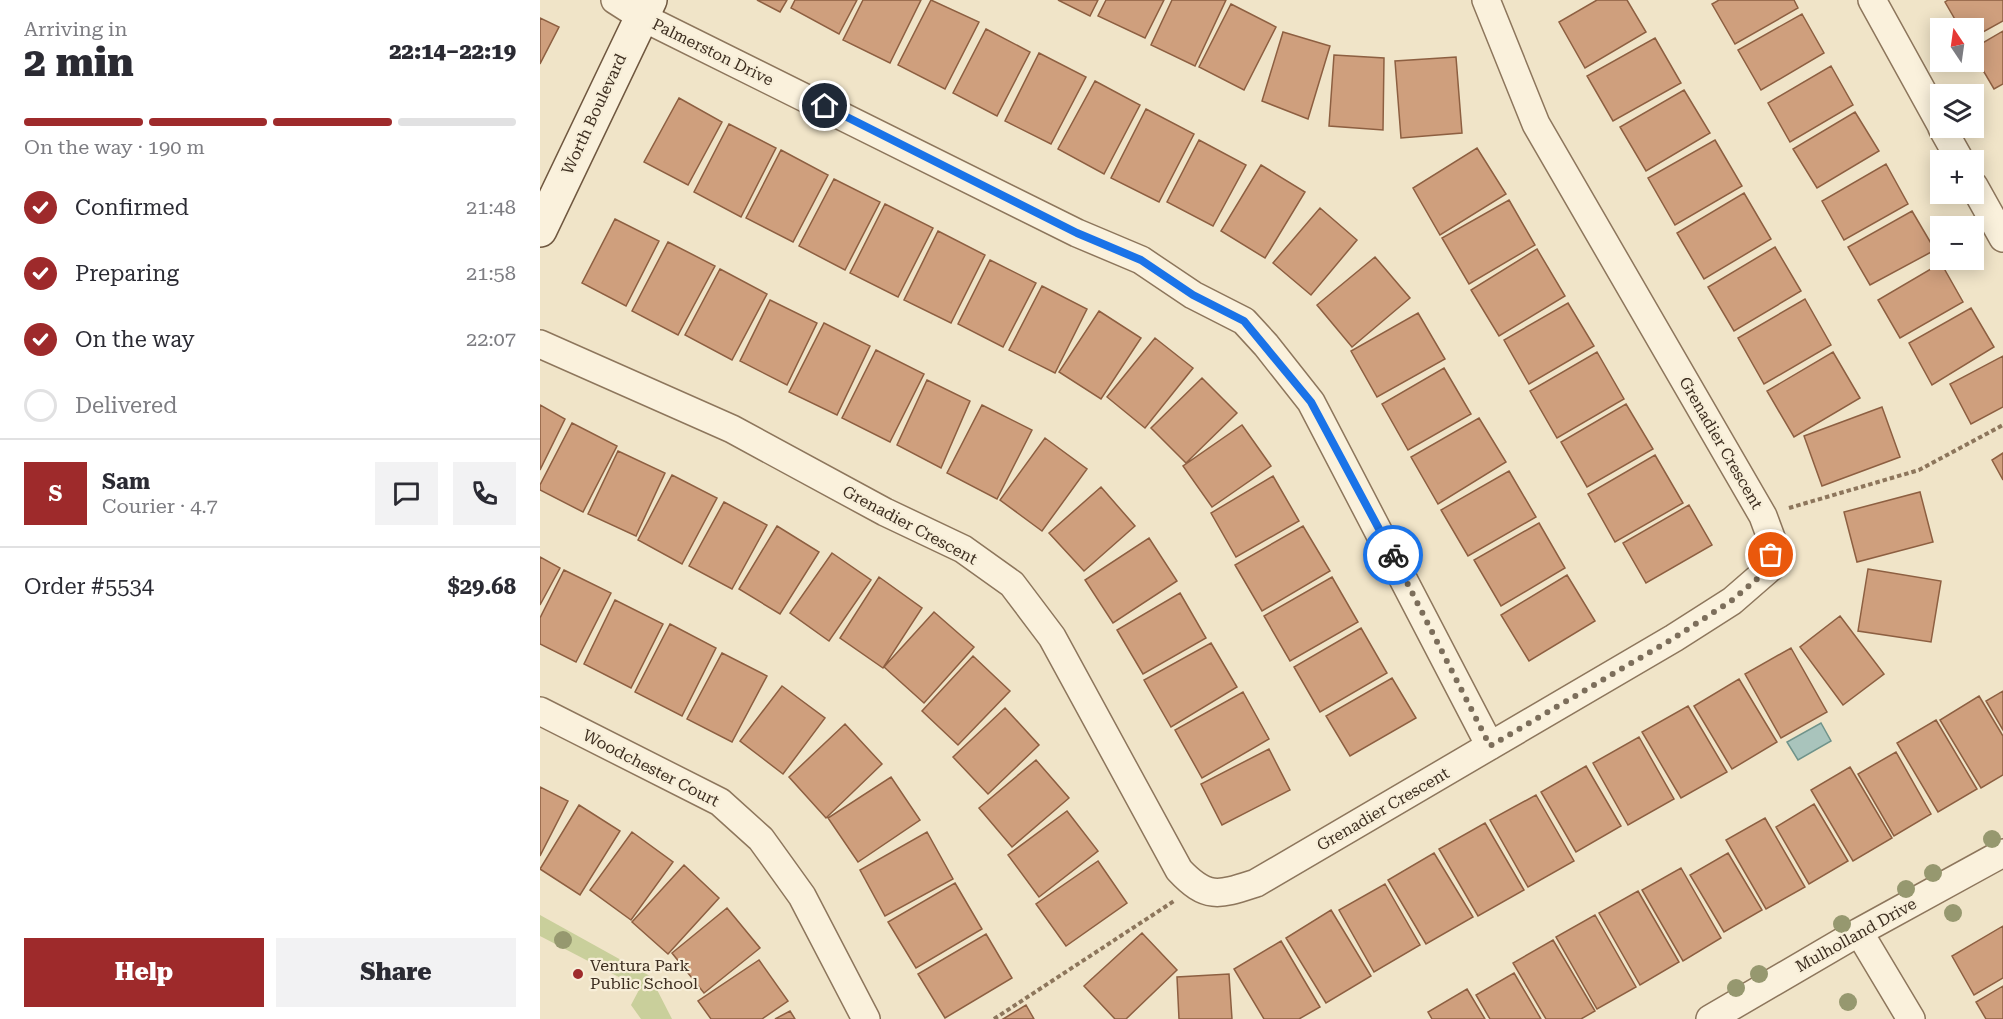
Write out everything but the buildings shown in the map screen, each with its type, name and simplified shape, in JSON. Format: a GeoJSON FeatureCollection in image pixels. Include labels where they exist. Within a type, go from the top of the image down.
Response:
{"type":"FeatureCollection","features":[{"type":"Feature","properties":{"kind":"street","name":"Grenadier Crescent"},"geometry":{"type":"LineString","coordinates":[[540,344],[732,429],[885,512],[963,549],[1012,584],[1052,637],[1179,870],[1195,887],[1221,894],[1256,883],[1674,638],[1753,584],[1770,568],[1773,543],[1763,516],[1536,124],[1486,0]]}},
{"type":"Feature","properties":{"kind":"street"},"geometry":{"type":"LineString","coordinates":[[1872,0],[1930,104]]}},
{"type":"Feature","properties":{"kind":"street","name":"Worth Boulevard"},"geometry":{"type":"LineString","coordinates":[[540,230],[635,5]]}},
{"type":"Feature","properties":{"kind":"street","name":"Palmerston Drive"},"geometry":{"type":"LineString","coordinates":[[635,5],[1077,233],[1141,260],[1193,295],[1244,321],[1311,402],[1490,746]]}},
{"type":"Feature","properties":{"kind":"street"},"geometry":{"type":"LineString","coordinates":[[1984,204],[2003,238]]}},
{"type":"Feature","properties":{"kind":"street","name":"Woodchester Court"},"geometry":{"type":"LineString","coordinates":[[540,711],[720,802],[760,839],[802,896],[866,1019]]}},
{"type":"Feature","properties":{"kind":"street","name":"Mulholland Drive"},"geometry":{"type":"LineString","coordinates":[[1710,1019],[1859,932],[2003,853]]}},
{"type":"Feature","properties":{"kind":"street"},"geometry":{"type":"LineString","coordinates":[[1859,932],[1911,1019]]}},
{"type":"Feature","properties":{"kind":"path"},"geometry":{"type":"LineString","coordinates":[[1763,516],[1919,470],[2003,425]]}},
{"type":"Feature","properties":{"kind":"path"},"geometry":{"type":"LineString","coordinates":[[994,1019],[1195,887]]}},
{"type":"Feature","properties":{"kind":"green space"},"geometry":{"type":"Polygon","coordinates":[[[540,915],[650,976],[672,1019],[641,1019],[631,1005],[640,988],[540,936],[540,915]]]}},
{"type":"Feature","properties":{"kind":"water"},"geometry":{"type":"Polygon","coordinates":[[[1821,723],[1831,741],[1798,760],[1787,742],[1821,723]]]}},
{"type":"Feature","properties":{"kind":"way so far"},"geometry":{"type":"LineString","coordinates":[[1393,555],[1490,746],[1674,638],[1731,601],[1770,568],[1771,555]]}},
{"type":"Feature","properties":{"kind":"place","name":"Ventura Park Public School"},"geometry":{"type":"Point","coordinates":[578,974]}},
{"type":"Feature","properties":{"kind":"route"},"geometry":{"type":"LineString","coordinates":[[825,106],[1022,203],[1077,233],[1141,260],[1193,295],[1244,321],[1311,402],[1393,555]]}}]}
